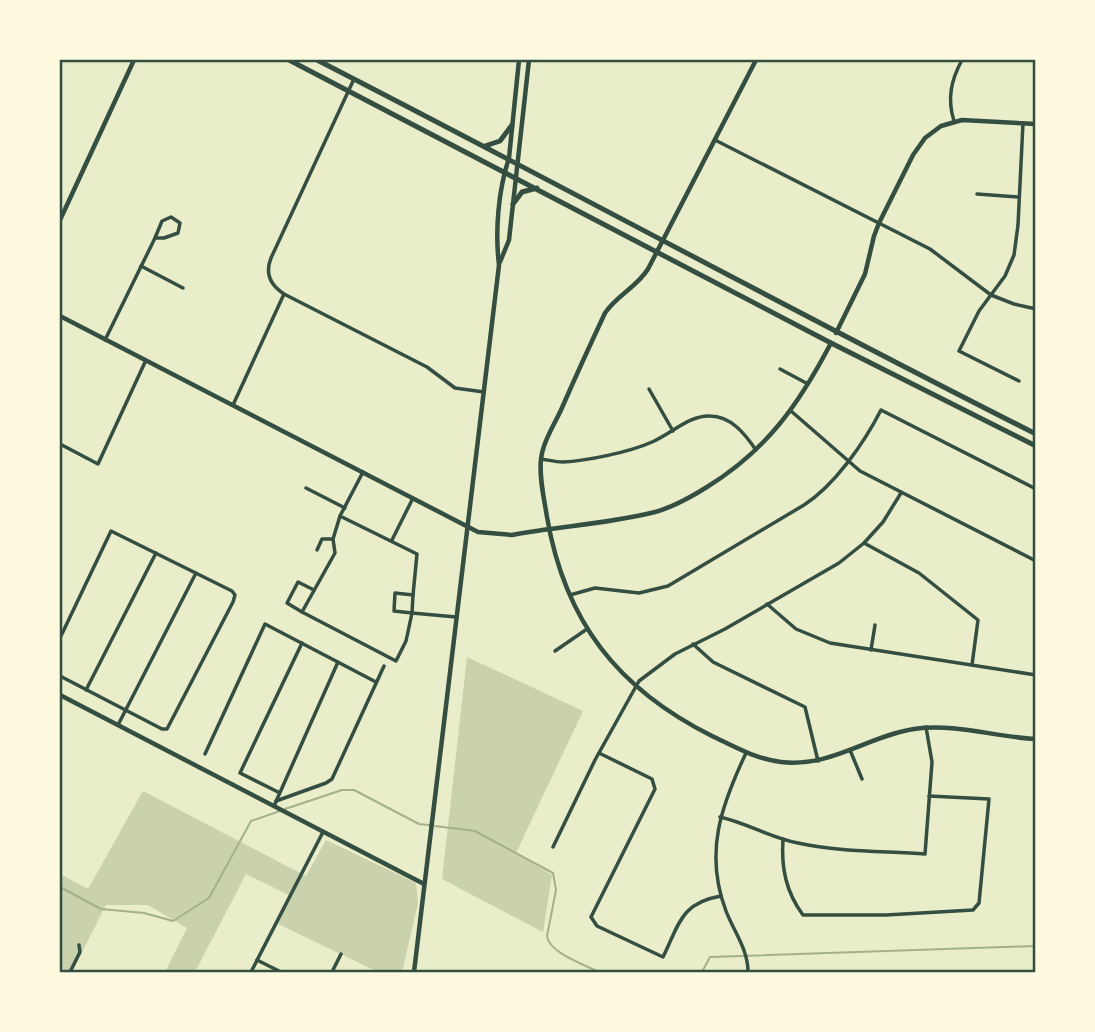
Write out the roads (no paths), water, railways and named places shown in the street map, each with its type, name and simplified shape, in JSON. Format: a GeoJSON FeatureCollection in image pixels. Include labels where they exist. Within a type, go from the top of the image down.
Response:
{"type":"FeatureCollection","features":[{"type":"Feature","properties":{"kind":"main road"},"geometry":{"type":"LineString","coordinates":[[289,60],[817,336],[1035,446]]}},
{"type":"Feature","properties":{"kind":"main road"},"geometry":{"type":"LineString","coordinates":[[317,60],[509,158],[849,340],[1035,434]]}},
{"type":"Feature","properties":{"kind":"main road"},"geometry":{"type":"LineString","coordinates":[[485,146],[500,141],[512,125]]}},
{"type":"Feature","properties":{"kind":"main road"},"geometry":{"type":"LineString","coordinates":[[513,204],[522,192],[537,188]]}},
{"type":"Feature","properties":{"kind":"main road"},"geometry":{"type":"LineString","coordinates":[[817,336],[836,333]]}},
{"type":"Feature","properties":{"kind":"main road"},"geometry":{"type":"LineString","coordinates":[[831,343],[849,340]]}},
{"type":"Feature","properties":{"kind":"street"},"geometry":{"type":"LineString","coordinates":[[60,220],[134,60]]}},
{"type":"Feature","properties":{"kind":"street"},"geometry":{"type":"LineString","coordinates":[[499,265],[496,245],[504,172],[509,158],[519,60]]}},
{"type":"Feature","properties":{"kind":"street"},"geometry":{"type":"LineString","coordinates":[[414,972],[499,265],[509,240],[529,60]]}},
{"type":"Feature","properties":{"kind":"street"},"geometry":{"type":"LineString","coordinates":[[756,60],[657,253],[641,279],[617,298],[605,313],[544,446],[541,480],[549,529],[569,595],[587,629],[635,687],[682,720],[746,753],[784,762],[817,761],[894,734],[926,727],[956,728],[1035,739]]}},
{"type":"Feature","properties":{"kind":"street"},"geometry":{"type":"LineString","coordinates":[[954,121],[951,91],[962,60]]}},
{"type":"Feature","properties":{"kind":"street"},"geometry":{"type":"LineString","coordinates":[[354,79],[269,263],[271,281],[284,294],[427,367],[456,388],[484,392]]}},
{"type":"Feature","properties":{"kind":"street"},"geometry":{"type":"LineString","coordinates":[[836,333],[865,274],[879,223],[921,143],[936,130],[954,121],[968,119],[1035,124]]}},
{"type":"Feature","properties":{"kind":"street"},"geometry":{"type":"LineString","coordinates":[[1019,381],[959,351],[979,311],[1005,276],[1014,255],[1023,123]]}},
{"type":"Feature","properties":{"kind":"street"},"geometry":{"type":"LineString","coordinates":[[715,140],[937,253],[991,295],[1035,309]]}},
{"type":"Feature","properties":{"kind":"street"},"geometry":{"type":"LineString","coordinates":[[977,194],[1018,197]]}},
{"type":"Feature","properties":{"kind":"street"},"geometry":{"type":"LineString","coordinates":[[105,340],[141,266],[155,238],[165,218],[178,220],[178,233],[155,238]]}},
{"type":"Feature","properties":{"kind":"street"},"geometry":{"type":"LineString","coordinates":[[141,266],[183,288]]}},
{"type":"Feature","properties":{"kind":"street"},"geometry":{"type":"LineString","coordinates":[[233,405],[284,294]]}},
{"type":"Feature","properties":{"kind":"street"},"geometry":{"type":"LineString","coordinates":[[60,316],[467,527],[478,532],[512,535],[668,508],[726,475],[770,438],[791,411],[831,343]]}},
{"type":"Feature","properties":{"kind":"street"},"geometry":{"type":"LineString","coordinates":[[60,444],[98,464],[146,360]]}},
{"type":"Feature","properties":{"kind":"street"},"geometry":{"type":"LineString","coordinates":[[780,369],[808,384]]}},
{"type":"Feature","properties":{"kind":"street"},"geometry":{"type":"LineString","coordinates":[[649,389],[673,431]]}},
{"type":"Feature","properties":{"kind":"street"},"geometry":{"type":"LineString","coordinates":[[569,595],[595,588],[639,593],[668,586],[809,501],[829,484],[863,441],[881,410],[1035,489]]}},
{"type":"Feature","properties":{"kind":"street"},"geometry":{"type":"LineString","coordinates":[[791,411],[847,461],[901,493],[1035,561]]}},
{"type":"Feature","properties":{"kind":"street"},"geometry":{"type":"LineString","coordinates":[[541,459],[562,462],[629,450],[654,441],[697,418],[715,416],[738,428],[756,450]]}},
{"type":"Feature","properties":{"kind":"street"},"geometry":{"type":"LineString","coordinates":[[302,611],[335,552],[332,539],[363,472]]}},
{"type":"Feature","properties":{"kind":"street"},"geometry":{"type":"LineString","coordinates":[[306,488],[345,508]]}},
{"type":"Feature","properties":{"kind":"street"},"geometry":{"type":"LineString","coordinates":[[553,847],[635,687],[662,662],[839,563],[864,543],[883,522],[901,493]]}},
{"type":"Feature","properties":{"kind":"street"},"geometry":{"type":"LineString","coordinates":[[391,541],[413,498]]}},
{"type":"Feature","properties":{"kind":"street"},"geometry":{"type":"LineString","coordinates":[[314,590],[298,582],[287,603],[396,661],[406,641],[412,613],[417,554],[341,516]]}},
{"type":"Feature","properties":{"kind":"street"},"geometry":{"type":"LineString","coordinates":[[60,638],[109,532],[114,531],[234,595],[233,602],[167,729],[162,729],[60,676]]}},
{"type":"Feature","properties":{"kind":"street"},"geometry":{"type":"LineString","coordinates":[[317,550],[323,539],[332,539]]}},
{"type":"Feature","properties":{"kind":"street"},"geometry":{"type":"LineString","coordinates":[[864,543],[919,573],[978,620],[972,665]]}},
{"type":"Feature","properties":{"kind":"street"},"geometry":{"type":"LineString","coordinates":[[86,690],[156,553]]}},
{"type":"Feature","properties":{"kind":"street"},"geometry":{"type":"LineString","coordinates":[[118,725],[196,573]]}},
{"type":"Feature","properties":{"kind":"street"},"geometry":{"type":"LineString","coordinates":[[413,595],[395,593],[394,611],[456,617]]}},
{"type":"Feature","properties":{"kind":"street"},"geometry":{"type":"LineString","coordinates":[[768,604],[786,622],[807,635],[835,644],[1035,675]]}},
{"type":"Feature","properties":{"kind":"street"},"geometry":{"type":"LineString","coordinates":[[205,754],[265,624],[376,682]]}},
{"type":"Feature","properties":{"kind":"street"},"geometry":{"type":"LineString","coordinates":[[871,650],[875,625]]}},
{"type":"Feature","properties":{"kind":"street"},"geometry":{"type":"LineString","coordinates":[[555,651],[587,629]]}},
{"type":"Feature","properties":{"kind":"street"},"geometry":{"type":"LineString","coordinates":[[278,792],[240,773],[302,643]]}},
{"type":"Feature","properties":{"kind":"street"},"geometry":{"type":"LineString","coordinates":[[693,644],[713,662],[806,707],[817,761]]}},
{"type":"Feature","properties":{"kind":"street"},"geometry":{"type":"LineString","coordinates":[[276,805],[278,792],[338,662]]}},
{"type":"Feature","properties":{"kind":"street"},"geometry":{"type":"LineString","coordinates":[[276,805],[332,779],[384,666]]}},
{"type":"Feature","properties":{"kind":"street"},"geometry":{"type":"LineString","coordinates":[[60,695],[424,884]]}},
{"type":"Feature","properties":{"kind":"street"},"geometry":{"type":"LineString","coordinates":[[720,817],[783,839],[822,847],[925,854],[932,756],[926,727]]}},
{"type":"Feature","properties":{"kind":"street"},"geometry":{"type":"LineString","coordinates":[[850,750],[862,779]]}},
{"type":"Feature","properties":{"kind":"street"},"geometry":{"type":"LineString","coordinates":[[599,753],[652,779],[655,789],[591,917],[593,922],[663,957],[684,914],[698,903],[722,896]]}},
{"type":"Feature","properties":{"kind":"street"},"geometry":{"type":"LineString","coordinates":[[746,753],[720,817],[716,852],[722,896],[745,950],[747,972]]}},
{"type":"Feature","properties":{"kind":"street"},"geometry":{"type":"LineString","coordinates":[[783,839],[782,860],[786,881],[790,894],[803,915],[886,915],[973,910],[979,903],[989,799],[929,796]]}},
{"type":"Feature","properties":{"kind":"street"},"geometry":{"type":"LineString","coordinates":[[251,972],[323,832]]}},
{"type":"Feature","properties":{"kind":"street"},"geometry":{"type":"LineString","coordinates":[[70,972],[80,951],[79,945]]}},
{"type":"Feature","properties":{"kind":"street"},"geometry":{"type":"LineString","coordinates":[[332,972],[341,954]]}},
{"type":"Feature","properties":{"kind":"street"},"geometry":{"type":"LineString","coordinates":[[257,960],[281,972]]}},
{"type":"Feature","properties":{"kind":"waterway"},"geometry":{"type":"LineString","coordinates":[[285,809],[342,790],[354,790],[419,824],[429,825]]}},
{"type":"Feature","properties":{"kind":"waterway"},"geometry":{"type":"LineString","coordinates":[[60,887],[101,909],[144,913],[173,921],[209,898],[251,821],[280,811]]}},
{"type":"Feature","properties":{"kind":"waterway"},"geometry":{"type":"LineString","coordinates":[[435,826],[475,831],[553,873],[556,890],[547,936],[549,942],[568,958],[599,972]]}},
{"type":"Feature","properties":{"kind":"waterway"},"geometry":{"type":"LineString","coordinates":[[702,972],[710,957],[1036,946]]}}]}
